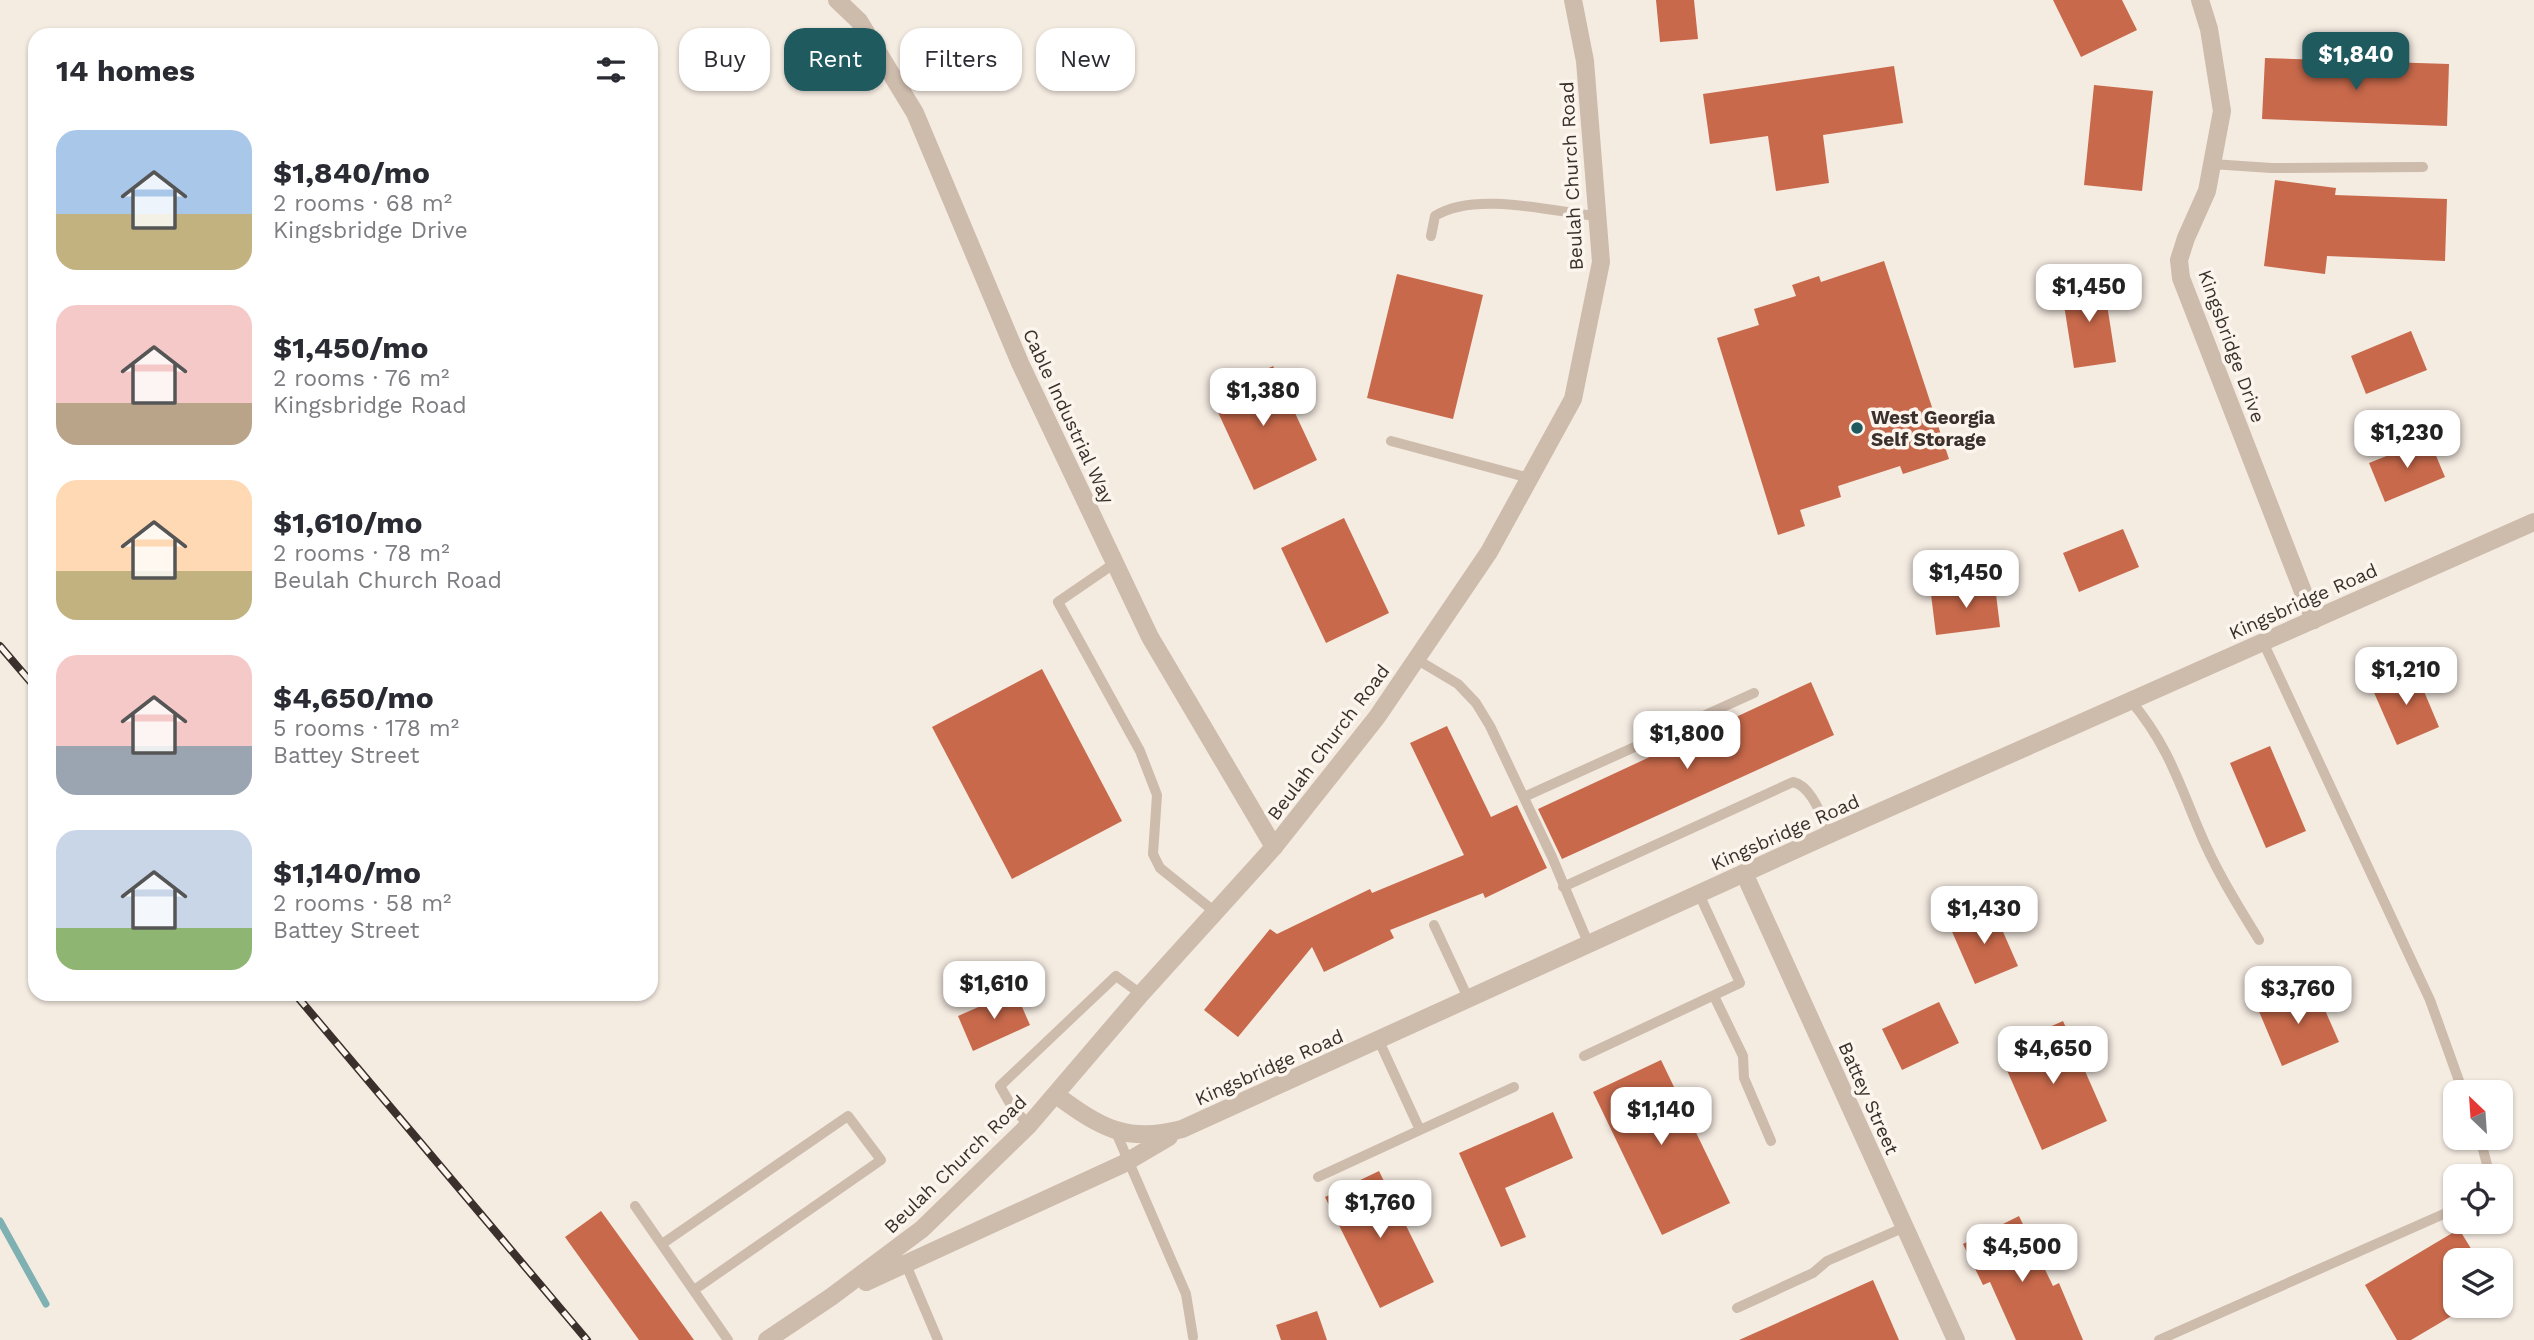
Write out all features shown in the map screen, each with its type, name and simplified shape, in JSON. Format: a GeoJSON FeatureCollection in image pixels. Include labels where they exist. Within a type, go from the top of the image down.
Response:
{"type":"FeatureCollection","features":[{"type":"Feature","properties":{"kind":"street","name":"Cable Industrial Way"},"geometry":{"type":"LineString","coordinates":[[838,0],[859,21],[915,113],[1020,363],[1150,637],[1273,847]]}},
{"type":"Feature","properties":{"kind":"street","name":"Beulah Church Road"},"geometry":{"type":"LineString","coordinates":[[766,1340],[831,1297],[902,1256],[922,1228],[1029,1125],[1141,994],[1273,847],[1377,717],[1489,552],[1573,399],[1601,262],[1595,216],[1585,61],[1573,0]]}},
{"type":"Feature","properties":{"kind":"street","name":"Kingsbridge Drive"},"geometry":{"type":"LineString","coordinates":[[2200,0],[2209,29],[2222,111],[2207,191],[2179,260],[2182,278],[2314,620]]}},
{"type":"Feature","properties":{"kind":"street","name":"Kingsbridge Road"},"geometry":{"type":"LineString","coordinates":[[1056,1095],[1090,1120],[1115,1130],[1156,1136],[1182,1129],[1830,834],[2534,522]]}},
{"type":"Feature","properties":{"kind":"street","name":"Battey Street"},"geometry":{"type":"LineString","coordinates":[[1744,873],[1956,1340]]}},
{"type":"Feature","properties":{"kind":"street"},"geometry":{"type":"LineString","coordinates":[[902,1256],[1130,1160],[1182,1129]]}},
{"type":"Feature","properties":{"kind":"lane"},"geometry":{"type":"LineString","coordinates":[[2212,164],[2271,168],[2423,167]]}},
{"type":"Feature","properties":{"kind":"lane"},"geometry":{"type":"LineString","coordinates":[[1431,236],[1435,216],[1447,208],[1472,203],[1595,216]]}},
{"type":"Feature","properties":{"kind":"lane"},"geometry":{"type":"LineString","coordinates":[[1391,441],[1529,478]]}},
{"type":"Feature","properties":{"kind":"lane"},"geometry":{"type":"LineString","coordinates":[[1115,563],[1058,602],[1140,751],[1157,795],[1153,854],[1160,868],[1215,912]]}},
{"type":"Feature","properties":{"kind":"lane"},"geometry":{"type":"LineString","coordinates":[[2263,642],[2420,978],[2458,1080]]}},
{"type":"Feature","properties":{"kind":"lane"},"geometry":{"type":"LineString","coordinates":[[1416,659],[1458,684],[1476,703],[1490,726],[1588,945]]}},
{"type":"Feature","properties":{"kind":"lane"},"geometry":{"type":"LineString","coordinates":[[1524,797],[1754,693]]}},
{"type":"Feature","properties":{"kind":"lane"},"geometry":{"type":"LineString","coordinates":[[2131,701],[2150,724],[2174,765],[2200,831],[2225,884],[2259,940]]}},
{"type":"Feature","properties":{"kind":"lane"},"geometry":{"type":"LineString","coordinates":[[1563,887],[1793,782],[1806,789],[1830,834]]}},
{"type":"Feature","properties":{"kind":"lane"},"geometry":{"type":"LineString","coordinates":[[1584,1056],[1740,983],[1699,894]]}},
{"type":"Feature","properties":{"kind":"lane"},"geometry":{"type":"LineString","coordinates":[[1434,925],[1469,1000]]}},
{"type":"Feature","properties":{"kind":"lane"},"geometry":{"type":"LineString","coordinates":[[1029,1125],[1012,1107],[1000,1086],[1116,976],[1141,994]]}},
{"type":"Feature","properties":{"kind":"lane"},"geometry":{"type":"LineString","coordinates":[[1714,996],[1743,1056],[1744,1078],[1770,1142]]}},
{"type":"Feature","properties":{"kind":"lane"},"geometry":{"type":"LineString","coordinates":[[1379,1041],[1420,1130]]}},
{"type":"Feature","properties":{"kind":"lane"},"geometry":{"type":"LineString","coordinates":[[1318,1177],[1514,1087]]}},
{"type":"Feature","properties":{"kind":"lane"},"geometry":{"type":"LineString","coordinates":[[662,1244],[848,1116],[881,1160],[694,1290]]}},
{"type":"Feature","properties":{"kind":"lane"},"geometry":{"type":"LineString","coordinates":[[1115,1130],[1186,1294],[1191,1339]]}},
{"type":"Feature","properties":{"kind":"lane"},"geometry":{"type":"LineString","coordinates":[[635,1206],[728,1340]]}},
{"type":"Feature","properties":{"kind":"lane"},"geometry":{"type":"LineString","coordinates":[[2159,1340],[2443,1214]]}},
{"type":"Feature","properties":{"kind":"lane"},"geometry":{"type":"LineString","coordinates":[[1737,1308],[1813,1273],[1827,1261],[1905,1227]]}},
{"type":"Feature","properties":{"kind":"lane"},"geometry":{"type":"LineString","coordinates":[[902,1256],[938,1340]]}},
{"type":"Feature","properties":{"kind":"building"},"geometry":{"type":"Polygon","coordinates":[[[1656,0],[1694,0],[1698,39],[1660,42],[1656,0]]]}},
{"type":"Feature","properties":{"kind":"building"},"geometry":{"type":"Polygon","coordinates":[[[2053,0],[2122,0],[2137,30],[2081,57],[2053,0]]]}},
{"type":"Feature","properties":{"kind":"building"},"geometry":{"type":"Polygon","coordinates":[[[2265,58],[2449,64],[2447,126],[2262,119],[2265,58]]]}},
{"type":"Feature","properties":{"kind":"building"},"geometry":{"type":"Polygon","coordinates":[[[1894,66],[1903,123],[1823,135],[1829,183],[1776,191],[1768,136],[1710,144],[1703,94],[1894,66]]]}},
{"type":"Feature","properties":{"kind":"building"},"geometry":{"type":"Polygon","coordinates":[[[2094,85],[2153,91],[2142,191],[2084,185],[2094,85]]]}},
{"type":"Feature","properties":{"kind":"building"},"geometry":{"type":"Polygon","coordinates":[[[2275,180],[2336,188],[2335,195],[2447,199],[2445,261],[2327,256],[2325,274],[2264,266],[2275,180]]]}},
{"type":"Feature","properties":{"kind":"building"},"geometry":{"type":"Polygon","coordinates":[[[1884,261],[1949,459],[1903,474],[1900,466],[1838,486],[1841,497],[1800,510],[1805,526],[1778,535],[1717,338],[1759,325],[1754,309],[1796,296],[1792,285],[1819,276],[1821,282],[1884,261]]]}},
{"type":"Feature","properties":{"kind":"building"},"geometry":{"type":"Polygon","coordinates":[[[1397,274],[1483,295],[1453,419],[1367,398],[1397,274]]]}},
{"type":"Feature","properties":{"kind":"building"},"geometry":{"type":"Polygon","coordinates":[[[2103,279],[2116,362],[2074,368],[2061,286],[2103,279]]]}},
{"type":"Feature","properties":{"kind":"building"},"geometry":{"type":"Polygon","coordinates":[[[2411,331],[2427,370],[2366,394],[2351,356],[2411,331]]]}},
{"type":"Feature","properties":{"kind":"building"},"geometry":{"type":"Polygon","coordinates":[[[1273,366],[1317,460],[1254,490],[1210,395],[1273,366]]]}},
{"type":"Feature","properties":{"kind":"building"},"geometry":{"type":"Polygon","coordinates":[[[2429,439],[2445,477],[2385,502],[2369,463],[2429,439]]]}},
{"type":"Feature","properties":{"kind":"building"},"geometry":{"type":"Polygon","coordinates":[[[1344,518],[1389,613],[1326,643],[1281,548],[1344,518]]]}},
{"type":"Feature","properties":{"kind":"building"},"geometry":{"type":"Polygon","coordinates":[[[2123,529],[2139,567],[2079,592],[2063,553],[2123,529]]]}},
{"type":"Feature","properties":{"kind":"building"},"geometry":{"type":"Polygon","coordinates":[[[1995,586],[2000,627],[1936,635],[1931,594],[1995,586]]]}},
{"type":"Feature","properties":{"kind":"building"},"geometry":{"type":"Polygon","coordinates":[[[1042,669],[1122,821],[1012,879],[932,727],[1042,669]]]}},
{"type":"Feature","properties":{"kind":"building"},"geometry":{"type":"Polygon","coordinates":[[[2415,670],[2439,727],[2397,745],[2372,688],[2415,670]]]}},
{"type":"Feature","properties":{"kind":"building"},"geometry":{"type":"Polygon","coordinates":[[[1811,682],[1834,735],[1562,859],[1538,809],[1811,682]]]}},
{"type":"Feature","properties":{"kind":"building"},"geometry":{"type":"Polygon","coordinates":[[[1447,726],[1491,817],[1517,805],[1547,868],[1485,898],[1483,893],[1390,930],[1394,938],[1324,972],[1312,947],[1238,1037],[1204,1010],[1270,929],[1277,934],[1370,889],[1372,893],[1464,855],[1410,743],[1447,726]]]}},
{"type":"Feature","properties":{"kind":"building"},"geometry":{"type":"Polygon","coordinates":[[[2270,746],[2306,831],[2266,848],[2230,763],[2270,746]]]}},
{"type":"Feature","properties":{"kind":"building"},"geometry":{"type":"Polygon","coordinates":[[[1993,909],[2018,966],[1975,984],[1950,927],[1993,909]]]}},
{"type":"Feature","properties":{"kind":"building"},"geometry":{"type":"Polygon","coordinates":[[[2314,985],[2339,1042],[2282,1066],[2258,1009],[2314,985]]]}},
{"type":"Feature","properties":{"kind":"building"},"geometry":{"type":"Polygon","coordinates":[[[1015,991],[1030,1025],[973,1051],[958,1016],[1015,991]]]}},
{"type":"Feature","properties":{"kind":"building"},"geometry":{"type":"Polygon","coordinates":[[[1939,1002],[1959,1043],[1902,1070],[1882,1029],[1939,1002]]]}},
{"type":"Feature","properties":{"kind":"building"},"geometry":{"type":"Polygon","coordinates":[[[2063,1021],[2107,1121],[2042,1150],[1998,1050],[2063,1021]]]}},
{"type":"Feature","properties":{"kind":"building"},"geometry":{"type":"Polygon","coordinates":[[[1661,1060],[1730,1203],[1662,1235],[1593,1092],[1661,1060]]]}},
{"type":"Feature","properties":{"kind":"building"},"geometry":{"type":"Polygon","coordinates":[[[1553,1112],[1573,1158],[1505,1188],[1526,1237],[1501,1247],[1459,1153],[1553,1112]]]}},
{"type":"Feature","properties":{"kind":"building"},"geometry":{"type":"Polygon","coordinates":[[[1379,1171],[1434,1282],[1380,1308],[1325,1197],[1379,1171]]]}},
{"type":"Feature","properties":{"kind":"building"},"geometry":{"type":"Polygon","coordinates":[[[601,1211],[694,1340],[639,1340],[565,1237],[601,1211]]]}},
{"type":"Feature","properties":{"kind":"building"},"geometry":{"type":"Polygon","coordinates":[[[2019,1216],[2053,1286],[2059,1283],[2083,1340],[2016,1340],[1990,1282],[1983,1285],[1963,1244],[2019,1216]]]}},
{"type":"Feature","properties":{"kind":"building"},"geometry":{"type":"Polygon","coordinates":[[[2451,1234],[2462,1234],[2471,1248],[2443,1248],[2443,1318],[2448,1318],[2411,1340],[2397,1340],[2365,1285],[2451,1234]]]}},
{"type":"Feature","properties":{"kind":"building"},"geometry":{"type":"Polygon","coordinates":[[[1873,1280],[1899,1340],[1739,1340],[1873,1280]]]}},
{"type":"Feature","properties":{"kind":"building"},"geometry":{"type":"Polygon","coordinates":[[[1317,1311],[1327,1340],[1281,1340],[1276,1325],[1317,1311]]]}},
{"type":"Feature","properties":{"kind":"waterway"},"geometry":{"type":"LineString","coordinates":[[0,1221],[46,1304]]}},
{"type":"Feature","properties":{"kind":"railway"},"geometry":{"type":"LineString","coordinates":[[0,646],[28,679]]}},
{"type":"Feature","properties":{"kind":"railway"},"geometry":{"type":"LineString","coordinates":[[301,1001],[587,1340]]}},
{"type":"Feature","properties":{"kind":"place","name":"West Georgia Self Storage"},"geometry":{"type":"Point","coordinates":[1857,428]}}]}
